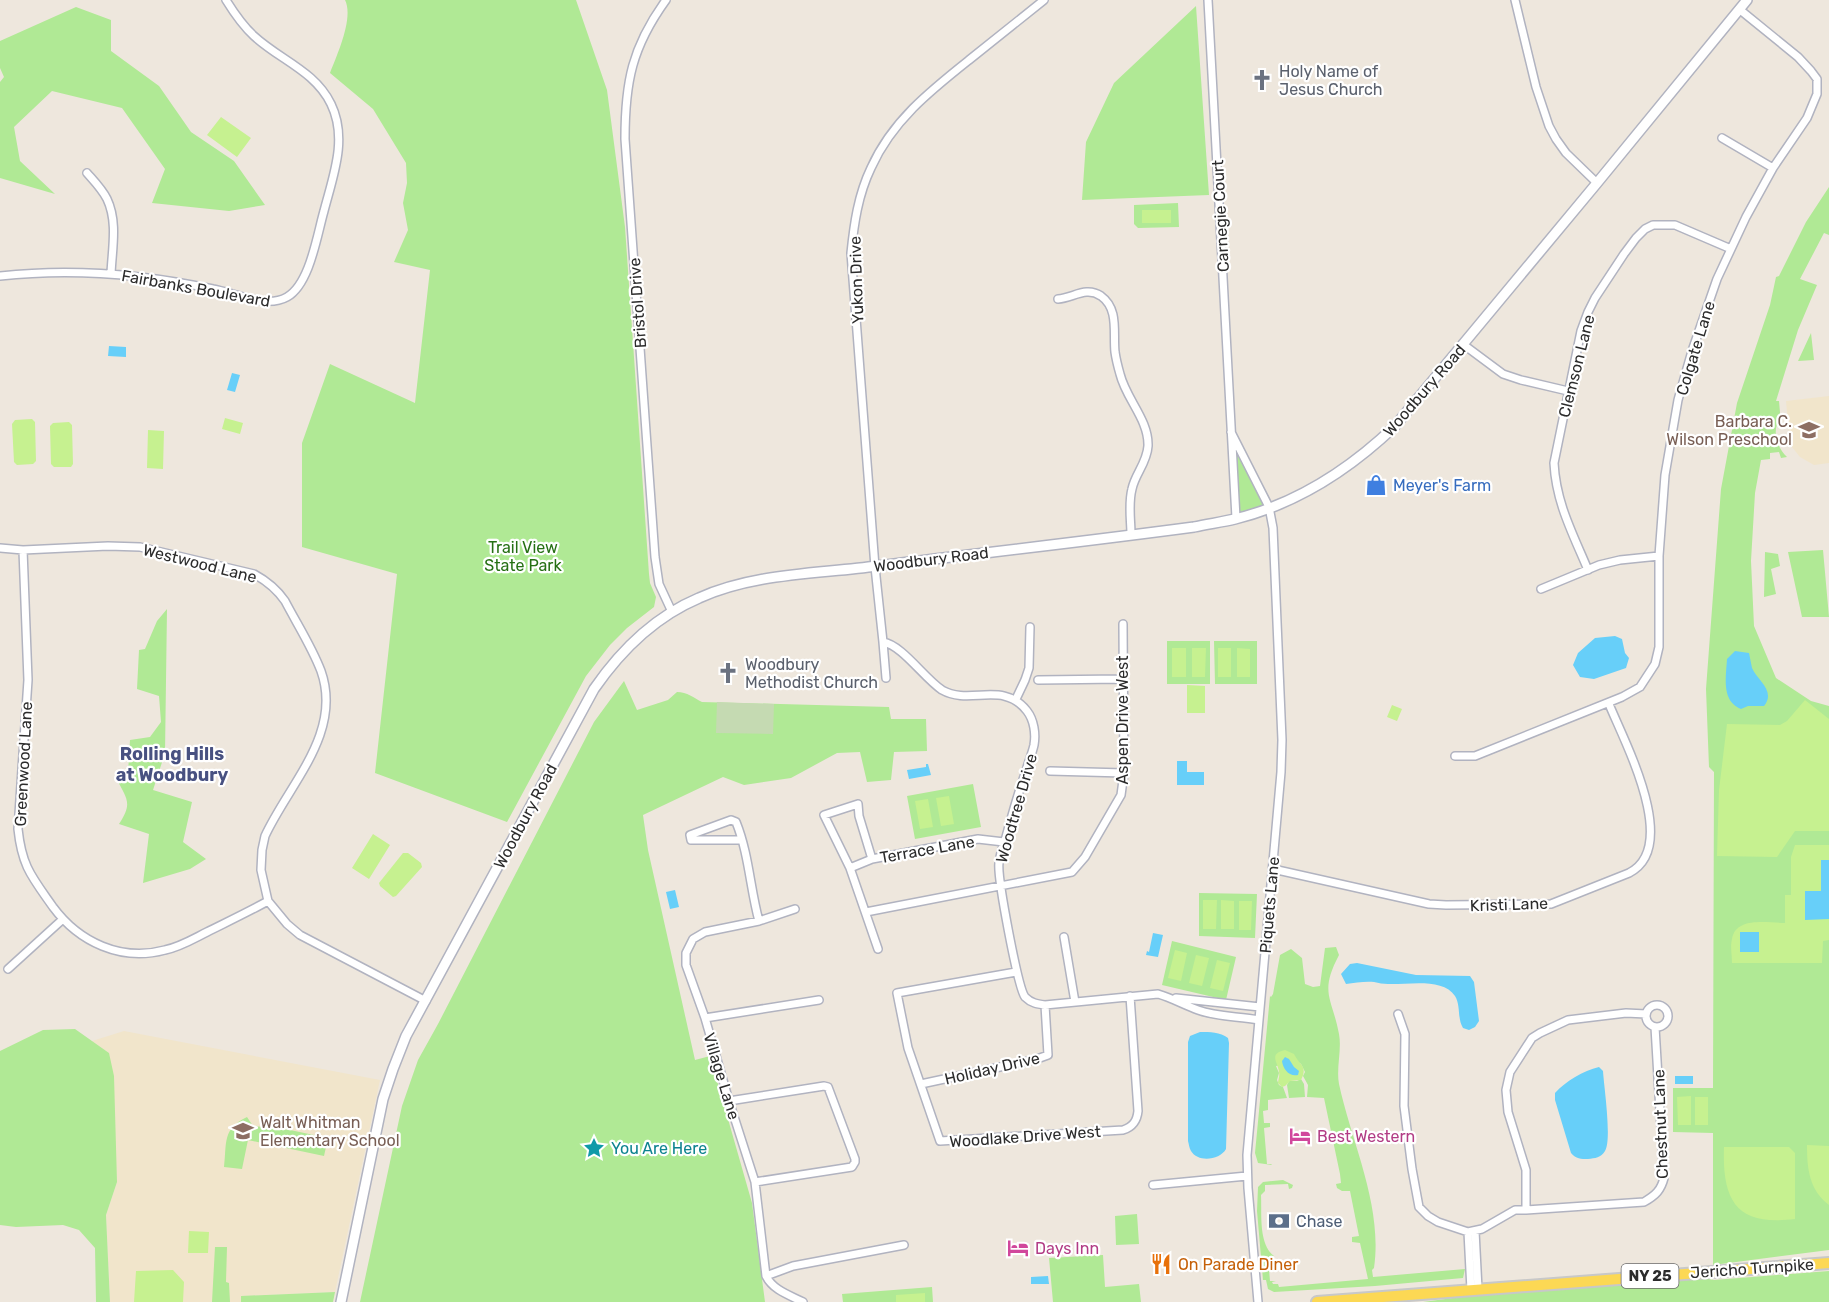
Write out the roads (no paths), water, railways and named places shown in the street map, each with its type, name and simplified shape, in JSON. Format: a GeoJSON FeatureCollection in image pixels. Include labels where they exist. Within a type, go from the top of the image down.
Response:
{"type":"FeatureCollection","features":[{"type":"Feature","properties":{"kind":"main road","name":"Woodbury Road"},"geometry":{"type":"LineString","coordinates":[[341,1302],[383,1099],[406,1036],[594,689],[607,669],[632,642],[672,612],[701,597],[737,584],[1194,527],[1236,519],[1294,497],[1330,478],[1369,450],[1395,426],[1747,0]]}},
{"type":"Feature","properties":{"kind":"main road","name":"Jericho Turnpike"},"geometry":{"type":"LineString","coordinates":[[1317,1302],[1829,1263]]}},
{"type":"Feature","properties":{"kind":"street","name":"Fairbanks Boulevard"},"geometry":{"type":"LineString","coordinates":[[0,276],[23,273],[77,272],[111,274],[182,282],[254,300],[277,302],[289,296],[298,287],[307,271],[334,172],[339,145],[334,112],[316,82],[304,70],[253,36],[226,0]]}},
{"type":"Feature","properties":{"kind":"street","name":"Bristol Drive"},"geometry":{"type":"LineString","coordinates":[[666,0],[650,24],[629,75],[625,103],[625,139],[655,566],[659,584],[672,612]]}},
{"type":"Feature","properties":{"kind":"street","name":"Yukon Drive"},"geometry":{"type":"LineString","coordinates":[[875,567],[851,253],[861,193],[883,145],[908,112],[1044,0]]}},
{"type":"Feature","properties":{"kind":"street","name":"Carnegie Court"},"geometry":{"type":"LineString","coordinates":[[1208,0],[1236,519]]}},
{"type":"Feature","properties":{"kind":"street"},"geometry":{"type":"LineString","coordinates":[[1515,0],[1536,87],[1549,126],[1566,153],[1597,183]]}},
{"type":"Feature","properties":{"kind":"street","name":"Colgate Lane"},"geometry":{"type":"LineString","coordinates":[[1455,756],[1475,756],[1609,704],[1640,687],[1655,664],[1659,647],[1659,556],[1665,475],[1678,400],[1717,279],[1746,216],[1773,168],[1807,118],[1817,94],[1817,80],[1798,57],[1739,9]]}},
{"type":"Feature","properties":{"kind":"street"},"geometry":{"type":"LineString","coordinates":[[1722,138],[1773,168]]}},
{"type":"Feature","properties":{"kind":"street"},"geometry":{"type":"LineString","coordinates":[[87,173],[103,193],[112,212],[114,221],[111,274]]}},
{"type":"Feature","properties":{"kind":"street","name":"Clemson Lane"},"geometry":{"type":"LineString","coordinates":[[1588,570],[1560,502],[1555,483],[1554,464],[1581,330],[1588,312],[1624,254],[1645,229],[1653,225],[1675,225],[1731,249]]}},
{"type":"Feature","properties":{"kind":"street"},"geometry":{"type":"LineString","coordinates":[[1058,299],[1070,298],[1089,291],[1103,297],[1113,310],[1115,351],[1120,376],[1143,423],[1147,437],[1147,455],[1132,488],[1131,535]]}},
{"type":"Feature","properties":{"kind":"street"},"geometry":{"type":"LineString","coordinates":[[1464,345],[1503,374],[1569,391]]}},
{"type":"Feature","properties":{"kind":"street","name":"Carnegie Court"},"geometry":{"type":"LineString","coordinates":[[1231,432],[1269,507]]}},
{"type":"Feature","properties":{"kind":"street","name":"Piquets Lane"},"geometry":{"type":"LineString","coordinates":[[1258,1302],[1247,1155],[1273,869],[1282,740],[1273,528],[1269,507]]}},
{"type":"Feature","properties":{"kind":"street","name":"Westwood Lane"},"geometry":{"type":"LineString","coordinates":[[0,548],[23,550],[108,546],[140,548],[254,574],[268,582],[285,600],[321,672],[326,692],[326,712],[317,745],[265,836],[261,870],[268,901],[287,924],[300,935],[426,1002]]}},
{"type":"Feature","properties":{"kind":"street","name":"Greenwood Lane"},"geometry":{"type":"LineString","coordinates":[[23,550],[28,680],[18,829],[20,847],[35,884],[63,919],[83,937],[99,945],[131,954],[155,953],[183,944],[268,901]]}},
{"type":"Feature","properties":{"kind":"street"},"geometry":{"type":"LineString","coordinates":[[1541,589],[1620,560],[1659,556]]}},
{"type":"Feature","properties":{"kind":"street"},"geometry":{"type":"LineString","coordinates":[[875,567],[886,678]]}},
{"type":"Feature","properties":{"kind":"street","name":"Aspen Drive West"},"geometry":{"type":"LineString","coordinates":[[866,912],[1072,872],[1085,857],[1121,795],[1124,772],[1123,624]]}},
{"type":"Feature","properties":{"kind":"street"},"geometry":{"type":"LineString","coordinates":[[883,642],[890,643],[918,670],[945,691],[957,695],[996,695],[1016,699],[1029,668],[1030,627]]}},
{"type":"Feature","properties":{"kind":"street"},"geometry":{"type":"LineString","coordinates":[[1038,680],[1122,679]]}},
{"type":"Feature","properties":{"kind":"street","name":"Woodtree Drive"},"geometry":{"type":"LineString","coordinates":[[1016,699],[1028,712],[1034,728],[1034,745],[998,865],[1016,972],[1023,993],[1026,998],[1037,1004],[1046,1005]]}},
{"type":"Feature","properties":{"kind":"street","name":"Kristi Lane"},"geometry":{"type":"LineString","coordinates":[[1273,869],[1429,904],[1446,905],[1551,904],[1629,873],[1641,866],[1647,855],[1650,843],[1649,810],[1609,704]]}},
{"type":"Feature","properties":{"kind":"street"},"geometry":{"type":"LineString","coordinates":[[1050,771],[1124,772]]}},
{"type":"Feature","properties":{"kind":"street"},"geometry":{"type":"LineString","coordinates":[[872,859],[859,816],[858,804],[824,815],[850,868],[878,949]]}},
{"type":"Feature","properties":{"kind":"street"},"geometry":{"type":"LineString","coordinates":[[742,840],[691,840],[690,835],[731,820],[736,822],[742,840],[747,856],[759,921]]}},
{"type":"Feature","properties":{"kind":"street","name":"Terrace Lane"},"geometry":{"type":"LineString","coordinates":[[850,868],[872,859],[978,839],[1004,842]]}},
{"type":"Feature","properties":{"kind":"street","name":"Village Lane"},"geometry":{"type":"LineString","coordinates":[[766,1276],[756,1182],[705,1018],[686,965],[686,953],[693,939],[705,932],[759,921],[795,909]]}},
{"type":"Feature","properties":{"kind":"street"},"geometry":{"type":"LineString","coordinates":[[8,969],[63,919]]}},
{"type":"Feature","properties":{"kind":"street"},"geometry":{"type":"LineString","coordinates":[[1064,937],[1074,1002]]}},
{"type":"Feature","properties":{"kind":"street","name":"Woodlake Drive West"},"geometry":{"type":"LineString","coordinates":[[1016,972],[897,993],[908,1048],[940,1141],[1128,1128],[1135,1124],[1138,1111],[1130,996]]}},
{"type":"Feature","properties":{"kind":"street"},"geometry":{"type":"LineString","coordinates":[[1046,1005],[1158,994],[1260,1007]]}},
{"type":"Feature","properties":{"kind":"street"},"geometry":{"type":"LineString","coordinates":[[1170,997],[1197,1010],[1259,1020]]}},
{"type":"Feature","properties":{"kind":"street"},"geometry":{"type":"LineString","coordinates":[[705,1018],[819,1000]]}},
{"type":"Feature","properties":{"kind":"street","name":"Chestnut Lane"},"geometry":{"type":"LineString","coordinates":[[1472,1232],[1515,1210],[1526,1210],[1644,1202],[1657,1194],[1664,1178],[1655,1027],[1665,1023],[1668,1016],[1666,1009],[1656,1004],[1649,1007],[1646,1014],[1626,1013],[1568,1020],[1532,1038],[1510,1072],[1506,1090],[1508,1112],[1526,1170],[1526,1210]]}},
{"type":"Feature","properties":{"kind":"street","name":"Holiday Drive"},"geometry":{"type":"LineString","coordinates":[[921,1084],[1048,1055],[1046,1005]]}},
{"type":"Feature","properties":{"kind":"street"},"geometry":{"type":"LineString","coordinates":[[1398,1014],[1406,1034],[1404,1106],[1419,1207],[1438,1222],[1472,1232],[1475,1290]]}},
{"type":"Feature","properties":{"kind":"street"},"geometry":{"type":"LineString","coordinates":[[1646,1014],[1649,1024],[1655,1027]]}},
{"type":"Feature","properties":{"kind":"street"},"geometry":{"type":"LineString","coordinates":[[729,1101],[828,1087],[852,1149],[855,1162],[852,1167],[756,1182]]}},
{"type":"Feature","properties":{"kind":"street"},"geometry":{"type":"LineString","coordinates":[[1153,1185],[1247,1176]]}},
{"type":"Feature","properties":{"kind":"street"},"geometry":{"type":"LineString","coordinates":[[803,1302],[778,1290],[766,1276],[793,1266],[904,1245]]}},
{"type":"Feature","properties":{"kind":"water"},"geometry":{"type":"Polygon","coordinates":[[[109,346],[126,347],[126,357],[108,356],[109,346]]]}},
{"type":"Feature","properties":{"kind":"water"},"geometry":{"type":"Polygon","coordinates":[[[232,373],[240,375],[235,392],[227,390],[232,373]]]}},
{"type":"Feature","properties":{"kind":"water"},"geometry":{"type":"Polygon","coordinates":[[[1615,636],[1622,639],[1625,653],[1629,658],[1626,668],[1594,679],[1580,677],[1573,665],[1578,653],[1595,638],[1615,636]]]}},
{"type":"Feature","properties":{"kind":"water"},"geometry":{"type":"Polygon","coordinates":[[[1735,651],[1749,653],[1752,668],[1767,691],[1767,701],[1764,706],[1748,706],[1741,709],[1730,700],[1726,688],[1727,659],[1735,651]]]}},
{"type":"Feature","properties":{"kind":"water"},"geometry":{"type":"Polygon","coordinates":[[[1177,761],[1187,761],[1187,772],[1204,772],[1204,785],[1177,785],[1177,761]]]}},
{"type":"Feature","properties":{"kind":"water"},"geometry":{"type":"Polygon","coordinates":[[[928,764],[931,775],[909,779],[907,770],[926,767],[928,764]]]}},
{"type":"Feature","properties":{"kind":"water"},"geometry":{"type":"Polygon","coordinates":[[[1821,860],[1829,860],[1829,919],[1805,920],[1805,891],[1821,891],[1821,860]]]}},
{"type":"Feature","properties":{"kind":"water"},"geometry":{"type":"Polygon","coordinates":[[[675,890],[679,907],[670,909],[666,892],[675,890]]]}},
{"type":"Feature","properties":{"kind":"water"},"geometry":{"type":"Polygon","coordinates":[[[1740,932],[1759,932],[1759,952],[1740,952],[1740,932]]]}},
{"type":"Feature","properties":{"kind":"water"},"geometry":{"type":"Polygon","coordinates":[[[1153,933],[1163,935],[1158,957],[1146,955],[1147,951],[1149,952],[1153,933]]]}},
{"type":"Feature","properties":{"kind":"water"},"geometry":{"type":"Polygon","coordinates":[[[1357,963],[1416,975],[1470,976],[1474,982],[1479,1021],[1469,1030],[1463,1028],[1455,996],[1442,986],[1424,983],[1360,982],[1346,984],[1341,974],[1350,964],[1357,963]]]}},
{"type":"Feature","properties":{"kind":"water"},"geometry":{"type":"Polygon","coordinates":[[[1200,1032],[1222,1035],[1228,1038],[1229,1043],[1226,1149],[1219,1156],[1209,1159],[1194,1155],[1188,1141],[1188,1042],[1190,1036],[1200,1032]]]}},
{"type":"Feature","properties":{"kind":"water"},"geometry":{"type":"Polygon","coordinates":[[[1285,1057],[1299,1071],[1298,1075],[1289,1074],[1285,1069],[1282,1061],[1285,1057]]]}},
{"type":"Feature","properties":{"kind":"water"},"geometry":{"type":"Polygon","coordinates":[[[1599,1067],[1603,1071],[1608,1125],[1607,1145],[1600,1156],[1588,1159],[1579,1158],[1571,1153],[1555,1100],[1555,1093],[1575,1077],[1599,1067]]]}},
{"type":"Feature","properties":{"kind":"water"},"geometry":{"type":"Polygon","coordinates":[[[1675,1076],[1693,1076],[1693,1084],[1675,1084],[1675,1076]]]}},
{"type":"Feature","properties":{"kind":"water"},"geometry":{"type":"Polygon","coordinates":[[[1048,1276],[1049,1284],[1031,1284],[1031,1277],[1048,1276]]]}},
{"type":"Feature","properties":{"kind":"place","name":"Holy Name of Jesus Church"},"geometry":{"type":"Point","coordinates":[1262,80]}},
{"type":"Feature","properties":{"kind":"place","name":"Barbara C. Wilson Preschool"},"geometry":{"type":"Point","coordinates":[1809,430]}},
{"type":"Feature","properties":{"kind":"place","name":"Meyer's Farm"},"geometry":{"type":"Point","coordinates":[1376,485]}},
{"type":"Feature","properties":{"kind":"place","name":"Woodbury Methodist Church"},"geometry":{"type":"Point","coordinates":[728,673]}},
{"type":"Feature","properties":{"kind":"place","name":"Walt Whitman Elementary School"},"geometry":{"type":"Point","coordinates":[243,1131]}},
{"type":"Feature","properties":{"kind":"place","name":"Best Western"},"geometry":{"type":"Point","coordinates":[1300,1136]}},
{"type":"Feature","properties":{"kind":"place","name":"You Are Here"},"geometry":{"type":"Point","coordinates":[594,1148]}},
{"type":"Feature","properties":{"kind":"place","name":"Chase"},"geometry":{"type":"Point","coordinates":[1279,1221]}},
{"type":"Feature","properties":{"kind":"place","name":"Days Inn"},"geometry":{"type":"Point","coordinates":[1018,1248]}},
{"type":"Feature","properties":{"kind":"place","name":"On Parade Diner"},"geometry":{"type":"Point","coordinates":[1161,1264]}},
{"type":"Feature","properties":{"kind":"district","name":"Rolling Hills at Woodbury"},"geometry":{"type":"Point","coordinates":[172,764]}},
{"type":"Feature","properties":{"kind":"park label","name":"Trail View State Park"},"geometry":{"type":"Point","coordinates":[523,556]}}]}
